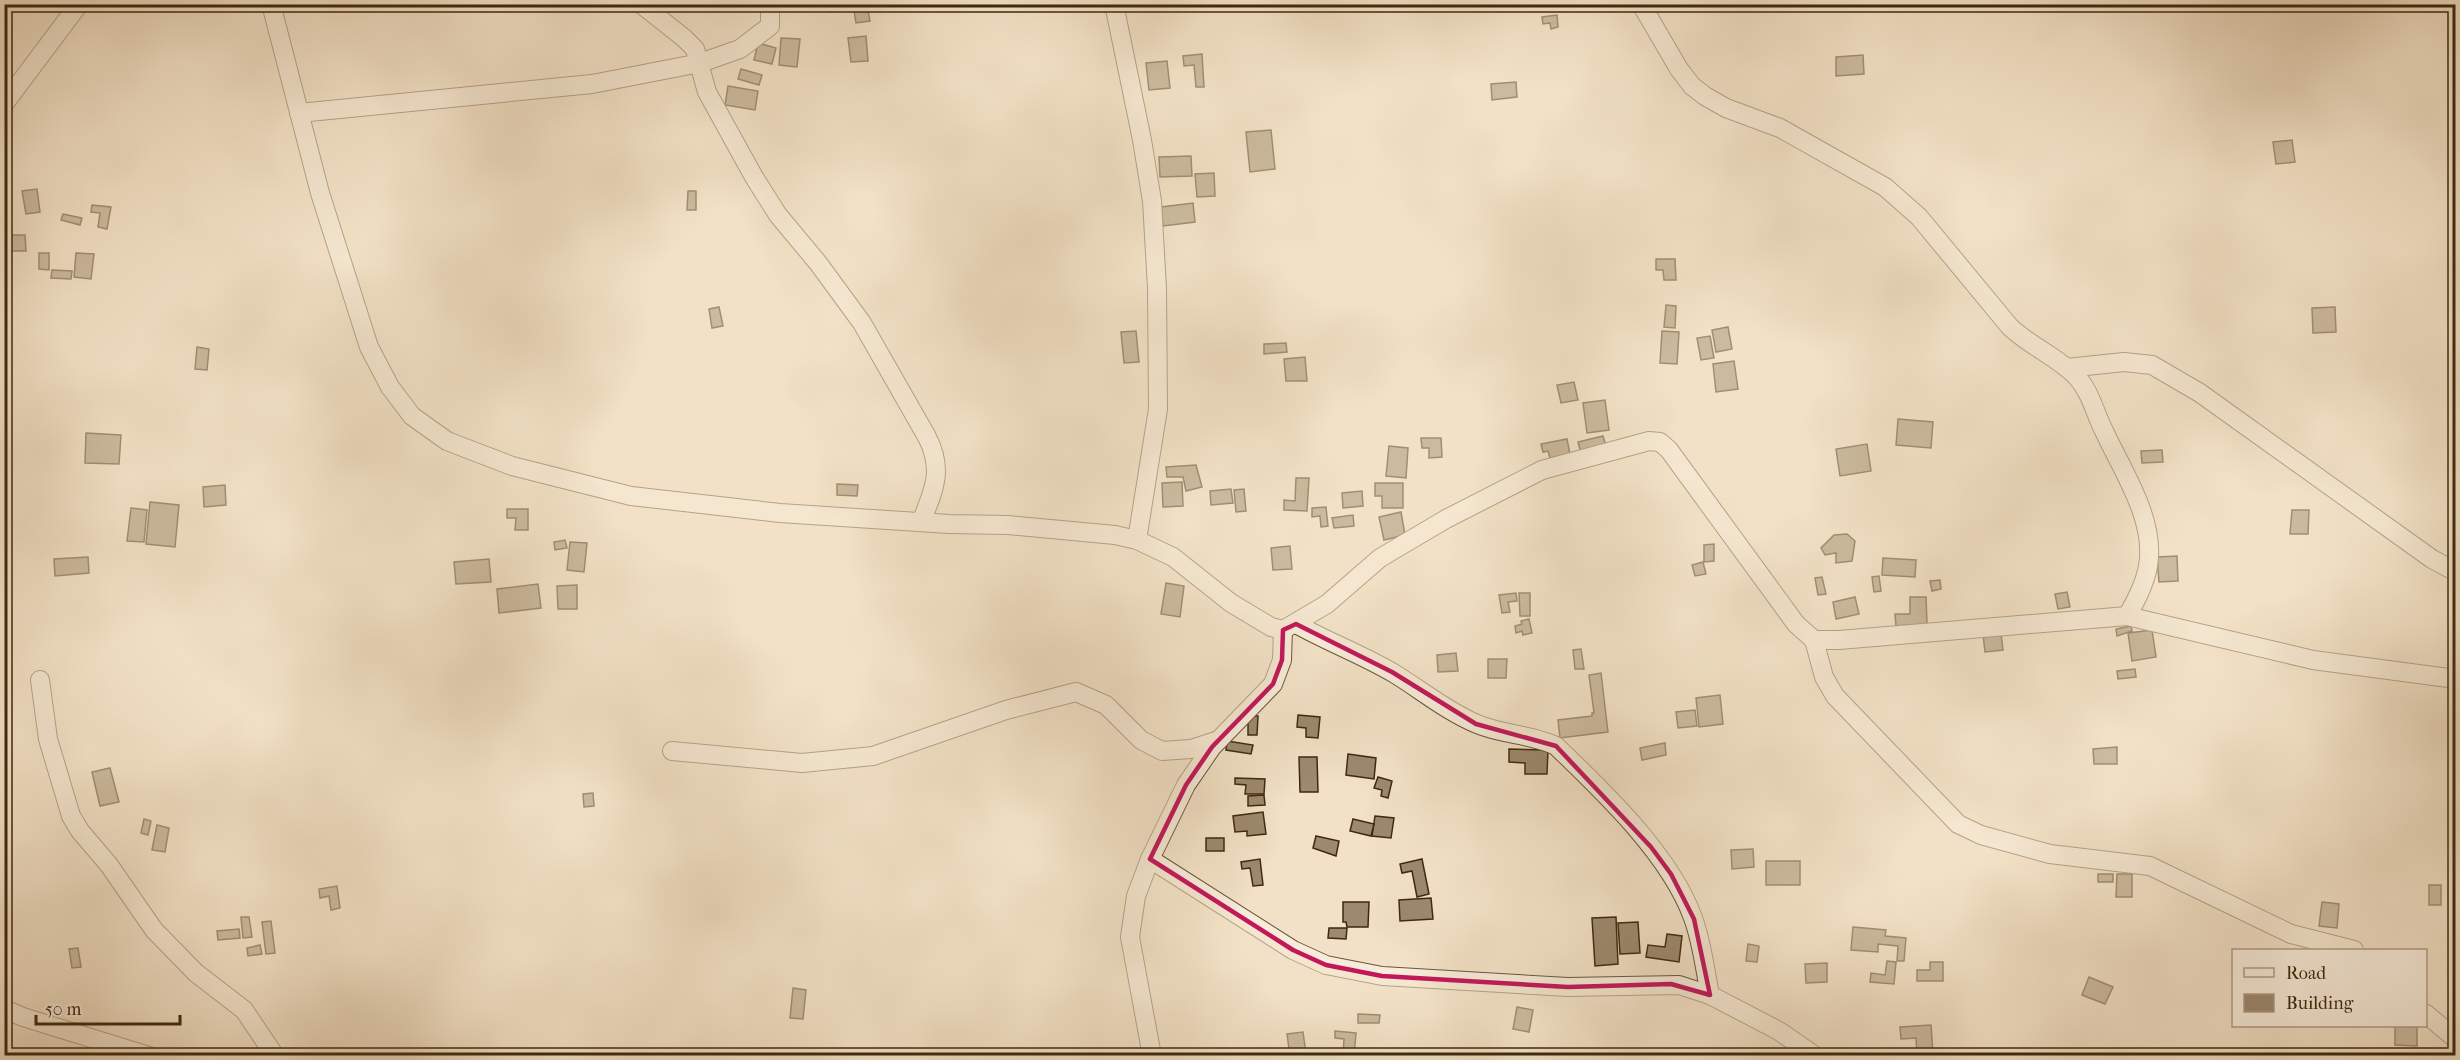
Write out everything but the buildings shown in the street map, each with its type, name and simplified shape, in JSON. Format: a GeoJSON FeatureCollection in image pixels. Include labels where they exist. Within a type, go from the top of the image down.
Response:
{"type":"FeatureCollection","features":[{"type":"Feature","properties":{"kind":"street"},"geometry":{"type":"LineString","coordinates":[[4,104],[79,4]]}},
{"type":"Feature","properties":{"kind":"street"},"geometry":{"type":"LineString","coordinates":[[271,4],[320,193],[369,347],[390,387],[412,416],[447,441],[512,466],[631,496],[780,513],[1008,525],[1115,535],[1137,540],[1173,557],[1232,603],[1271,627],[1289,627],[1322,638],[1392,672],[1476,724],[1502,732],[1544,740],[1556,746],[1651,847],[1671,874],[1694,920],[1710,995]]}},
{"type":"Feature","properties":{"kind":"street"},"geometry":{"type":"LineString","coordinates":[[641,4],[695,49],[707,92],[754,177],[778,214],[862,323],[934,451],[937,466],[936,484],[921,522]]}},
{"type":"Feature","properties":{"kind":"street"},"geometry":{"type":"LineString","coordinates":[[299,113],[592,84],[700,63],[740,49],[770,26],[770,4]]}},
{"type":"Feature","properties":{"kind":"street"},"geometry":{"type":"LineString","coordinates":[[1114,4],[1152,201],[1157,288],[1158,409],[1137,540]]}},
{"type":"Feature","properties":{"kind":"street"},"geometry":{"type":"LineString","coordinates":[[1641,4],[1679,69],[1692,86],[1719,104],[1780,128],[1885,187],[1926,225],[2010,327],[2026,342],[2067,368],[2087,389],[2104,432],[2137,496],[2149,549],[2148,566],[2139,595],[2127,616]]}},
{"type":"Feature","properties":{"kind":"street"},"geometry":{"type":"LineString","coordinates":[[2067,368],[2124,362],[2152,365],[2200,393],[2432,559],[2456,572]]}},
{"type":"Feature","properties":{"kind":"street"},"geometry":{"type":"LineString","coordinates":[[1152,1056],[1130,937],[1136,896],[1150,859],[1186,785],[1219,740],[1272,684],[1282,660],[1289,627],[1327,604],[1380,558],[1446,519],[1542,470],[1650,441],[1660,442],[1669,450],[1796,624],[1814,640],[1824,677],[1835,696],[1958,824],[1991,838],[2050,854],[2150,866],[2291,934],[2347,949]]}},
{"type":"Feature","properties":{"kind":"street"},"geometry":{"type":"LineString","coordinates":[[1814,640],[1839,640],[2127,616],[2313,660],[2456,679]]}},
{"type":"Feature","properties":{"kind":"street"},"geometry":{"type":"LineString","coordinates":[[40,680],[48,739],[71,816],[80,831],[108,865],[154,930],[196,973],[244,1010],[261,1032],[275,1056]]}},
{"type":"Feature","properties":{"kind":"street"},"geometry":{"type":"LineString","coordinates":[[672,751],[802,763],[873,756],[1006,710],[1076,692],[1106,705],[1141,740],[1162,751],[1191,749],[1219,740]]}},
{"type":"Feature","properties":{"kind":"street"},"geometry":{"type":"LineString","coordinates":[[1150,859],[1293,950],[1326,965],[1382,976],[1568,987],[1671,984],[1710,995],[1779,1031],[1815,1056]]}},
{"type":"Feature","properties":{"kind":"street"},"geometry":{"type":"LineString","coordinates":[[4,1010],[149,1056]]}},
{"type":"Feature","properties":{"kind":"street"},"geometry":{"type":"LineString","coordinates":[[2427,1015],[2456,1039]]}},
{"type":"Feature","properties":{"kind":"highlighted area"},"geometry":{"type":"Polygon","coordinates":[[[1296,624],[1392,672],[1476,724],[1556,746],[1651,847],[1671,874],[1694,919],[1710,995],[1671,984],[1568,987],[1382,976],[1326,965],[1293,950],[1150,859],[1186,785],[1212,747],[1273,684],[1282,660],[1283,630],[1296,624]]]}}]}
